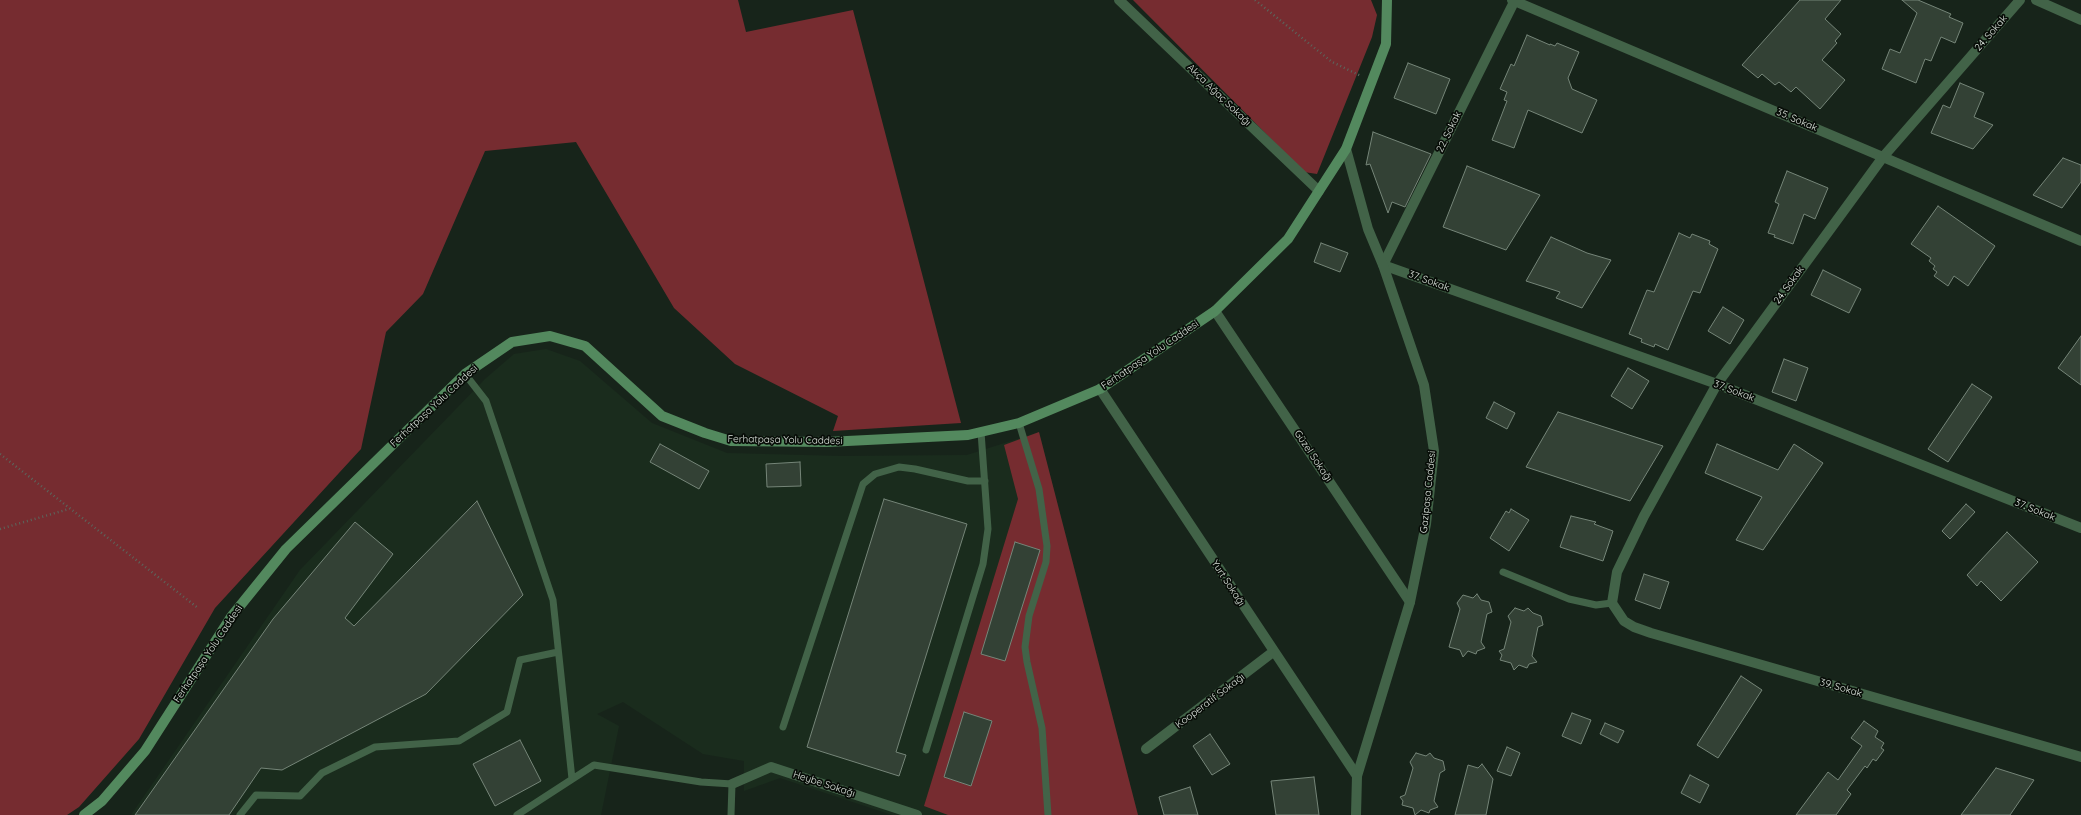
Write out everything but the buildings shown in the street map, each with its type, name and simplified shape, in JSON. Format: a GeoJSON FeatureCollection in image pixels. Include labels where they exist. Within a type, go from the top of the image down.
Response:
{"type":"FeatureCollection","features":[{"type":"Feature","properties":{"kind":"main road","name":"Ferhatpaşa Yolu Caddesi"},"geometry":{"type":"LineString","coordinates":[[84,815],[102,801],[145,751],[231,617],[286,550],[465,374],[512,342],[550,336],[585,346],[662,416],[705,433],[731,441],[827,442],[968,435],[1019,423],[1100,389],[1215,311],[1288,239],[1346,149],[1386,44],[1387,0]]}},
{"type":"Feature","properties":{"kind":"street","name":"Akça Ağaç Sokağı"},"geometry":{"type":"LineString","coordinates":[[1119,0],[1319,191]]}},
{"type":"Feature","properties":{"kind":"street","name":"35. Sokak"},"geometry":{"type":"LineString","coordinates":[[1514,0],[2081,241]]}},
{"type":"Feature","properties":{"kind":"street","name":"22. Sokak"},"geometry":{"type":"LineString","coordinates":[[1383,265],[1514,0]]}},
{"type":"Feature","properties":{"kind":"street","name":"24. Sokak"},"geometry":{"type":"LineString","coordinates":[[1612,603],[1617,572],[1644,516],[1717,384],[1883,157],[2020,0]]}},
{"type":"Feature","properties":{"kind":"street"},"geometry":{"type":"LineString","coordinates":[[2036,0],[2081,20]]}},
{"type":"Feature","properties":{"kind":"street","name":"Gazipaşa Caddesi"},"geometry":{"type":"LineString","coordinates":[[1346,149],[1368,229],[1383,265],[1424,386],[1434,452],[1426,524],[1410,602],[1357,776],[1356,815]]}},
{"type":"Feature","properties":{"kind":"street","name":"37. Sokak"},"geometry":{"type":"LineString","coordinates":[[1383,265],[1717,384],[2081,528]]}},
{"type":"Feature","properties":{"kind":"street","name":"Güzel Sokağı"},"geometry":{"type":"LineString","coordinates":[[1215,311],[1410,602]]}},
{"type":"Feature","properties":{"kind":"street","name":"Yurt Sokağı"},"geometry":{"type":"LineString","coordinates":[[1100,389],[1273,652],[1357,776]]}},
{"type":"Feature","properties":{"kind":"street","name":"39. Sokak"},"geometry":{"type":"LineString","coordinates":[[1612,603],[1624,621],[1651,634],[2081,757]]}},
{"type":"Feature","properties":{"kind":"street","name":"Kooperatif Sokağı"},"geometry":{"type":"LineString","coordinates":[[1146,749],[1273,652]]}},
{"type":"Feature","properties":{"kind":"street","name":"Heybe Sokağı"},"geometry":{"type":"LineString","coordinates":[[732,784],[771,767],[918,815]]}},
{"type":"Feature","properties":{"kind":"lane"},"geometry":{"type":"LineString","coordinates":[[465,374],[486,401],[553,600],[572,779]]}},
{"type":"Feature","properties":{"kind":"lane"},"geometry":{"type":"LineString","coordinates":[[1019,423],[1039,489],[1047,546],[1046,562],[1028,616],[1025,648],[1042,728],[1048,815]]}},
{"type":"Feature","properties":{"kind":"lane"},"geometry":{"type":"LineString","coordinates":[[926,750],[983,564],[988,529],[981,432]]}},
{"type":"Feature","properties":{"kind":"lane"},"geometry":{"type":"LineString","coordinates":[[783,727],[863,484],[875,474],[899,468],[914,469],[968,481],[985,481]]}},
{"type":"Feature","properties":{"kind":"lane"},"geometry":{"type":"LineString","coordinates":[[1503,572],[1569,599],[1596,605],[1612,603]]}},
{"type":"Feature","properties":{"kind":"lane"},"geometry":{"type":"LineString","coordinates":[[240,815],[256,795],[300,796],[322,773],[375,747],[459,741],[507,712],[520,660],[558,652]]}},
{"type":"Feature","properties":{"kind":"lane"},"geometry":{"type":"LineString","coordinates":[[517,815],[594,765],[701,782],[732,784],[732,815]]}},
{"type":"Feature","properties":{"kind":"path"},"geometry":{"type":"LineString","coordinates":[[1255,0],[1332,62],[1372,82]]}},
{"type":"Feature","properties":{"kind":"path"},"geometry":{"type":"LineString","coordinates":[[0,454],[198,608]]}},
{"type":"Feature","properties":{"kind":"path"},"geometry":{"type":"LineString","coordinates":[[0,529],[69,509]]}},
{"type":"Feature","properties":{"kind":"shaded area"},"geometry":{"type":"Polygon","coordinates":[[[0,0],[738,0],[746,32],[853,10],[961,423],[833,431],[838,416],[735,364],[674,308],[576,142],[485,151],[423,294],[386,332],[361,449],[215,608],[139,739],[79,807],[67,815],[0,815],[0,0]]]}},
{"type":"Feature","properties":{"kind":"shaded area"},"geometry":{"type":"Polygon","coordinates":[[[1133,0],[1371,0],[1377,15],[1372,37],[1317,174],[1304,172],[1133,0]]]}},
{"type":"Feature","properties":{"kind":"shaded area"},"geometry":{"type":"Polygon","coordinates":[[[546,349],[580,361],[652,423],[727,453],[841,456],[967,455],[1039,432],[1138,815],[892,815],[780,778],[744,791],[744,761],[703,754],[623,702],[597,714],[619,726],[601,815],[131,815],[300,570],[485,379],[514,354],[546,349]]]}},
{"type":"Feature","properties":{"kind":"shaded area"},"geometry":{"type":"Polygon","coordinates":[[[1039,432],[1138,815],[948,815],[924,806],[1018,499],[1004,445],[1039,432]]]}}]}
